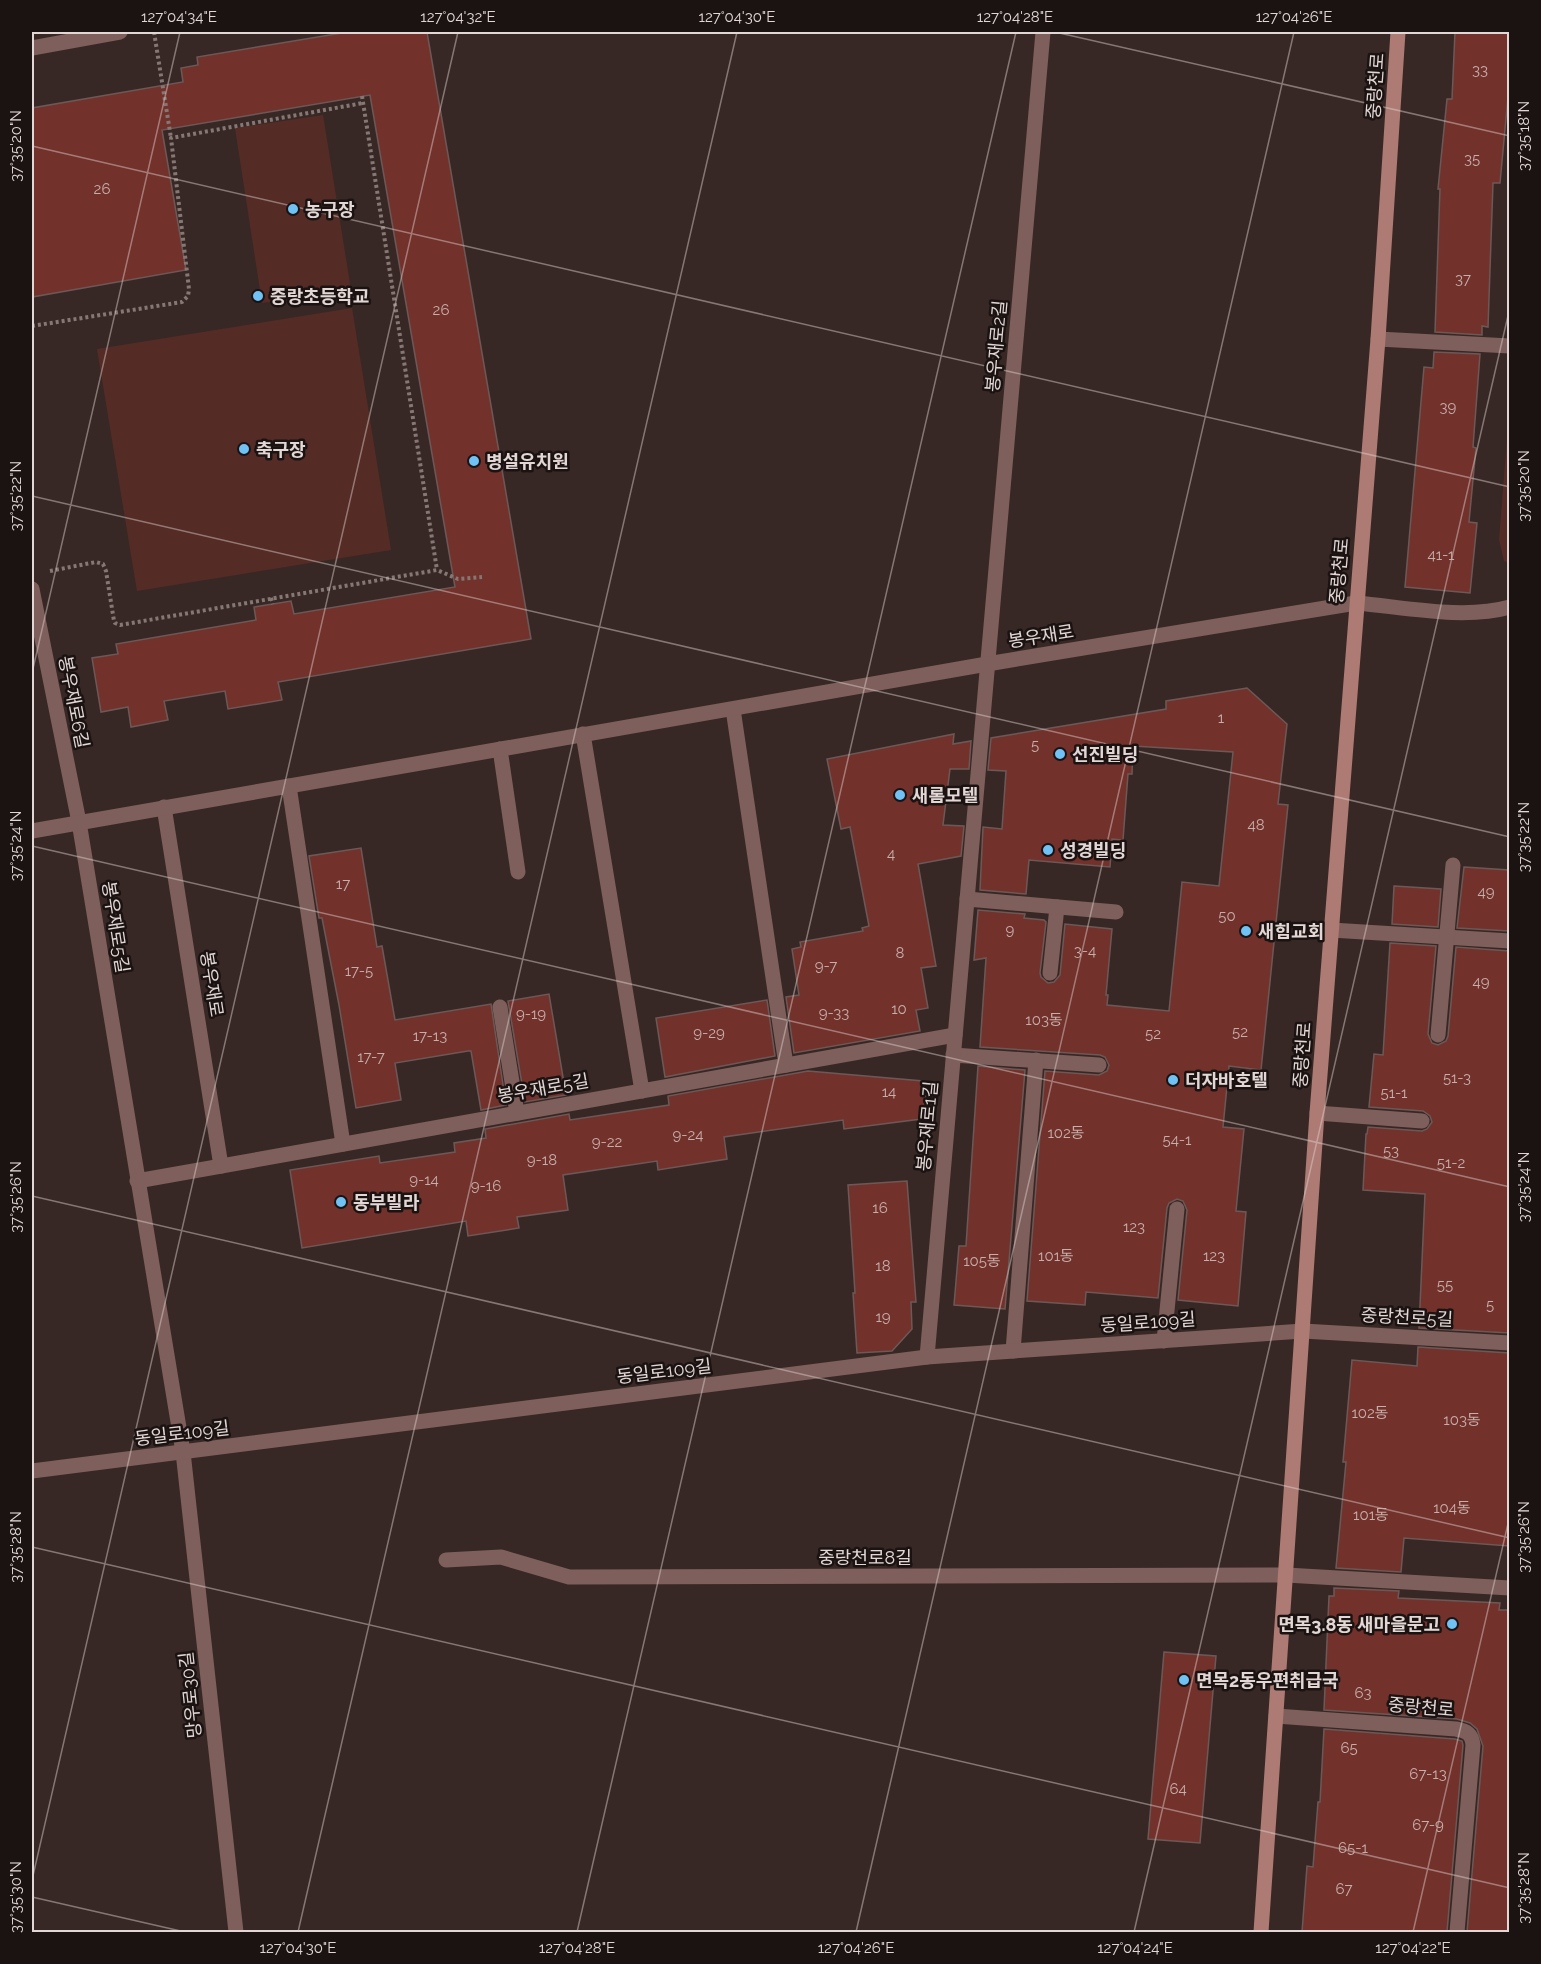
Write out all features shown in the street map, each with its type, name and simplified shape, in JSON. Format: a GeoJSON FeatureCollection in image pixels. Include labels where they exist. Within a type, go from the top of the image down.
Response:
{"type":"FeatureCollection","features":[{"type":"Feature","properties":{"kind":"main road","name":"중랑천로"},"geometry":{"type":"LineString","coordinates":[[1261,1932],[1317,1113],[1378,339],[1398,32]]}},
{"type":"Feature","properties":{"kind":"street"},"geometry":{"type":"LineString","coordinates":[[32,48],[120,32]]}},
{"type":"Feature","properties":{"kind":"street","name":"봉우재로2길"},"geometry":{"type":"LineString","coordinates":[[987,664],[1043,32]]}},
{"type":"Feature","properties":{"kind":"street"},"geometry":{"type":"LineString","coordinates":[[1378,339],[1507,342]]}},
{"type":"Feature","properties":{"kind":"street","name":"봉우재로6길"},"geometry":{"type":"LineString","coordinates":[[32,589],[79,822]]}},
{"type":"Feature","properties":{"kind":"street","name":"봉우재로"},"geometry":{"type":"LineString","coordinates":[[32,831],[987,664],[1356,603],[1454,612],[1500,610],[1509,607]]}},
{"type":"Feature","properties":{"kind":"street","name":"봉우재로1길"},"geometry":{"type":"LineString","coordinates":[[927,1357],[987,664]]}},
{"type":"Feature","properties":{"kind":"street"},"geometry":{"type":"LineString","coordinates":[[733,708],[786,1065]]}},
{"type":"Feature","properties":{"kind":"street"},"geometry":{"type":"LineString","coordinates":[[583,734],[642,1091]]}},
{"type":"Feature","properties":{"kind":"street"},"geometry":{"type":"LineString","coordinates":[[500,749],[518,872]]}},
{"type":"Feature","properties":{"kind":"street"},"geometry":{"type":"LineString","coordinates":[[289,786],[343,1144]]}},
{"type":"Feature","properties":{"kind":"street","name":"봉우재로"},"geometry":{"type":"LineString","coordinates":[[165,807],[221,1166]]}},
{"type":"Feature","properties":{"kind":"street","name":"봉우재로5길"},"geometry":{"type":"LineString","coordinates":[[79,822],[183,1452]]}},
{"type":"Feature","properties":{"kind":"street"},"geometry":{"type":"LineString","coordinates":[[1438,1035],[1453,865]]}},
{"type":"Feature","properties":{"kind":"street"},"geometry":{"type":"LineString","coordinates":[[967,899],[1116,912]]}},
{"type":"Feature","properties":{"kind":"street"},"geometry":{"type":"LineString","coordinates":[[1050,973],[1057,907]]}},
{"type":"Feature","properties":{"kind":"street"},"geometry":{"type":"LineString","coordinates":[[1331,930],[1509,941]]}},
{"type":"Feature","properties":{"kind":"street"},"geometry":{"type":"LineString","coordinates":[[500,1006],[517,1113]]}},
{"type":"Feature","properties":{"kind":"street","name":"봉우재로5길"},"geometry":{"type":"LineString","coordinates":[[138,1181],[955,1035]]}},
{"type":"Feature","properties":{"kind":"street"},"geometry":{"type":"LineString","coordinates":[[953,1054],[1100,1065]]}},
{"type":"Feature","properties":{"kind":"street"},"geometry":{"type":"LineString","coordinates":[[1013,1351],[1036,1060]]}},
{"type":"Feature","properties":{"kind":"street","name":"중랑천로"},"geometry":{"type":"LineString","coordinates":[[1317,1113],[1422,1120]]}},
{"type":"Feature","properties":{"kind":"street"},"geometry":{"type":"LineString","coordinates":[[1164,1341],[1177,1209]]}},
{"type":"Feature","properties":{"kind":"street","name":"동일로109길"},"geometry":{"type":"LineString","coordinates":[[32,1471],[927,1357],[1303,1331]]}},
{"type":"Feature","properties":{"kind":"street","name":"중랑천로5길"},"geometry":{"type":"LineString","coordinates":[[1303,1331],[1509,1343]]}},
{"type":"Feature","properties":{"kind":"street","name":"망우로30길"},"geometry":{"type":"LineString","coordinates":[[183,1452],[236,1932]]}},
{"type":"Feature","properties":{"kind":"street","name":"중랑천로8길"},"geometry":{"type":"LineString","coordinates":[[446,1560],[501,1557],[569,1577],[1286,1575]]}},
{"type":"Feature","properties":{"kind":"street"},"geometry":{"type":"LineString","coordinates":[[1286,1575],[1509,1588]]}},
{"type":"Feature","properties":{"kind":"street","name":"중랑천로"},"geometry":{"type":"LineString","coordinates":[[1276,1716],[1456,1729],[1469,1733],[1473,1745],[1457,1932]]}},
{"type":"Feature","properties":{"kind":"path"},"geometry":{"type":"LineString","coordinates":[[32,326],[182,302],[188,296],[171,138],[154,32]]}},
{"type":"Feature","properties":{"kind":"path"},"geometry":{"type":"LineString","coordinates":[[362,96],[437,570]]}},
{"type":"Feature","properties":{"kind":"path"},"geometry":{"type":"LineString","coordinates":[[171,138],[363,103]]}},
{"type":"Feature","properties":{"kind":"path"},"geometry":{"type":"LineString","coordinates":[[42,573],[96,562],[103,564],[114,621],[120,625],[437,570],[458,579],[482,577]]}},
{"type":"Feature","properties":{"kind":"path"},"geometry":{"type":"LineString","coordinates":[[272,598],[273,604]]}},
{"type":"Feature","properties":{"kind":"shaded area","name":"농구장"},"geometry":{"type":"Polygon","coordinates":[[[323,115],[351,290],[262,303],[235,128],[323,115]]]}},
{"type":"Feature","properties":{"kind":"shaded area","name":"축구장"},"geometry":{"type":"Polygon","coordinates":[[[352,308],[391,550],[137,591],[97,349],[352,308]]]}},
{"type":"Feature","properties":{"kind":"shaded area"},"geometry":{"type":"Polygon","coordinates":[[[1509,413],[1510,563],[1504,561],[1499,540],[1509,413]]]}},
{"type":"Feature","properties":{"kind":"building"},"geometry":{"type":"Polygon","coordinates":[[[348,32],[427,32],[531,639],[278,682],[282,700],[228,709],[225,691],[164,701],[168,720],[131,727],[128,707],[101,712],[92,658],[118,654],[116,644],[256,620],[254,607],[291,601],[294,614],[455,587],[370,95],[162,130],[186,270],[32,297],[32,108],[183,82],[181,68],[198,65],[197,57],[348,32]]]}},
{"type":"Feature","properties":{"kind":"building"},"geometry":{"type":"Polygon","coordinates":[[[1455,32],[1509,32],[1509,86],[1500,183],[1493,183],[1488,327],[1482,326],[1482,335],[1435,332],[1440,189],[1438,189],[1447,99],[1452,99],[1455,32]]]}},
{"type":"Feature","properties":{"kind":"building"},"geometry":{"type":"Polygon","coordinates":[[[1434,352],[1480,354],[1473,447],[1476,448],[1469,522],[1477,523],[1470,593],[1405,587],[1424,367],[1433,368],[1434,352]]]}},
{"type":"Feature","properties":{"kind":"building"},"geometry":{"type":"Polygon","coordinates":[[[1247,688],[1287,724],[1278,804],[1288,805],[1261,1070],[1229,1066],[1223,1127],[1244,1129],[1236,1211],[1246,1212],[1238,1306],[1178,1300],[1187,1210],[1183,1201],[1177,1199],[1169,1203],[1167,1208],[1158,1298],[1086,1292],[1085,1305],[1027,1301],[1045,1071],[1099,1075],[1107,1071],[1109,1065],[1105,1057],[1100,1055],[980,1047],[986,958],[974,960],[978,910],[1025,914],[1024,918],[1046,922],[1040,973],[1048,983],[1054,982],[1060,975],[1065,924],[1112,929],[1107,1005],[1169,1011],[1182,882],[1219,886],[1233,752],[1133,746],[1132,774],[1128,774],[1123,840],[1112,839],[1110,867],[1029,860],[1026,894],[980,890],[983,827],[1002,829],[1006,771],[988,770],[991,738],[1166,709],[1166,701],[1247,688]]]}},
{"type":"Feature","properties":{"kind":"building"},"geometry":{"type":"Polygon","coordinates":[[[954,734],[953,744],[971,741],[969,769],[950,769],[943,825],[964,826],[961,856],[918,864],[936,966],[921,968],[928,1008],[916,1010],[920,1031],[794,1053],[786,997],[799,995],[792,949],[801,947],[800,942],[863,931],[862,928],[869,926],[850,827],[841,829],[827,759],[954,734]]]}},
{"type":"Feature","properties":{"kind":"building"},"geometry":{"type":"Polygon","coordinates":[[[361,848],[377,947],[382,946],[395,1020],[491,1004],[506,1105],[481,1110],[471,1051],[468,1051],[395,1063],[401,1100],[356,1108],[339,1005],[322,918],[319,918],[309,856],[361,848]]]}},
{"type":"Feature","properties":{"kind":"building"},"geometry":{"type":"Polygon","coordinates":[[[1464,867],[1509,870],[1509,931],[1457,928],[1464,867]]]}},
{"type":"Feature","properties":{"kind":"building"},"geometry":{"type":"Polygon","coordinates":[[[1394,886],[1441,889],[1438,927],[1392,924],[1394,886]]]}},
{"type":"Feature","properties":{"kind":"building"},"geometry":{"type":"Polygon","coordinates":[[[1390,943],[1436,946],[1428,1034],[1432,1043],[1438,1045],[1446,1041],[1448,1036],[1456,947],[1509,951],[1509,1333],[1419,1328],[1425,1194],[1363,1190],[1368,1127],[1422,1131],[1427,1129],[1432,1122],[1430,1116],[1423,1111],[1369,1107],[1374,1054],[1383,1055],[1390,943]]]}},
{"type":"Feature","properties":{"kind":"building"},"geometry":{"type":"Polygon","coordinates":[[[549,994],[566,1095],[525,1102],[508,1001],[549,994]]]}},
{"type":"Feature","properties":{"kind":"building"},"geometry":{"type":"Polygon","coordinates":[[[767,1000],[775,1056],[665,1077],[656,1018],[767,1000]]]}},
{"type":"Feature","properties":{"kind":"building"},"geometry":{"type":"Polygon","coordinates":[[[978,1066],[1025,1070],[1005,1309],[954,1305],[959,1246],[966,1246],[978,1066]]]}},
{"type":"Feature","properties":{"kind":"building"},"geometry":{"type":"Polygon","coordinates":[[[808,1071],[923,1081],[929,1118],[844,1129],[843,1120],[724,1137],[727,1159],[658,1170],[657,1161],[563,1175],[568,1210],[517,1217],[519,1228],[468,1236],[466,1221],[302,1248],[290,1170],[379,1156],[380,1163],[455,1152],[454,1143],[486,1138],[485,1129],[569,1114],[570,1120],[669,1105],[668,1096],[808,1071]]]}},
{"type":"Feature","properties":{"kind":"building"},"geometry":{"type":"Polygon","coordinates":[[[907,1181],[916,1302],[911,1302],[912,1329],[892,1351],[857,1353],[848,1185],[907,1181]]]}},
{"type":"Feature","properties":{"kind":"building"},"geometry":{"type":"Polygon","coordinates":[[[1418,1347],[1509,1353],[1509,1546],[1404,1538],[1401,1572],[1336,1568],[1346,1462],[1343,1462],[1352,1360],[1417,1366],[1418,1347]]]}},
{"type":"Feature","properties":{"kind":"building"},"geometry":{"type":"Polygon","coordinates":[[[1334,1588],[1399,1591],[1398,1598],[1500,1603],[1499,1610],[1509,1610],[1509,1932],[1467,1932],[1483,1746],[1477,1729],[1470,1723],[1457,1719],[1324,1710],[1329,1596],[1334,1596],[1334,1588]]]}},
{"type":"Feature","properties":{"kind":"building"},"geometry":{"type":"Polygon","coordinates":[[[1164,1652],[1216,1656],[1200,1843],[1148,1839],[1164,1652]]]}},
{"type":"Feature","properties":{"kind":"building"},"geometry":{"type":"Polygon","coordinates":[[[1324,1729],[1462,1741],[1447,1932],[1302,1932],[1307,1866],[1313,1867],[1318,1802],[1320,1802],[1324,1729]]]}},
{"type":"Feature","properties":{"kind":"place","name":"농구장"},"geometry":{"type":"Point","coordinates":[293,209]}},
{"type":"Feature","properties":{"kind":"place","name":"중랑초등학교"},"geometry":{"type":"Point","coordinates":[258,296]}},
{"type":"Feature","properties":{"kind":"place","name":"축구장"},"geometry":{"type":"Point","coordinates":[244,449]}},
{"type":"Feature","properties":{"kind":"place","name":"병설유치원"},"geometry":{"type":"Point","coordinates":[474,461]}},
{"type":"Feature","properties":{"kind":"place","name":"선진빌딩"},"geometry":{"type":"Point","coordinates":[1060,754]}},
{"type":"Feature","properties":{"kind":"place","name":"새롬모텔"},"geometry":{"type":"Point","coordinates":[900,795]}},
{"type":"Feature","properties":{"kind":"place","name":"성경빌딩"},"geometry":{"type":"Point","coordinates":[1048,850]}},
{"type":"Feature","properties":{"kind":"place","name":"새힘교회"},"geometry":{"type":"Point","coordinates":[1246,931]}},
{"type":"Feature","properties":{"kind":"place","name":"더자바호텔"},"geometry":{"type":"Point","coordinates":[1173,1080]}},
{"type":"Feature","properties":{"kind":"place","name":"동부빌라"},"geometry":{"type":"Point","coordinates":[341,1202]}},
{"type":"Feature","properties":{"kind":"place","name":"면목3.8동 새마을문고"},"geometry":{"type":"Point","coordinates":[1452,1624]}},
{"type":"Feature","properties":{"kind":"place","name":"면목2동우편취급국"},"geometry":{"type":"Point","coordinates":[1184,1680]}}]}
